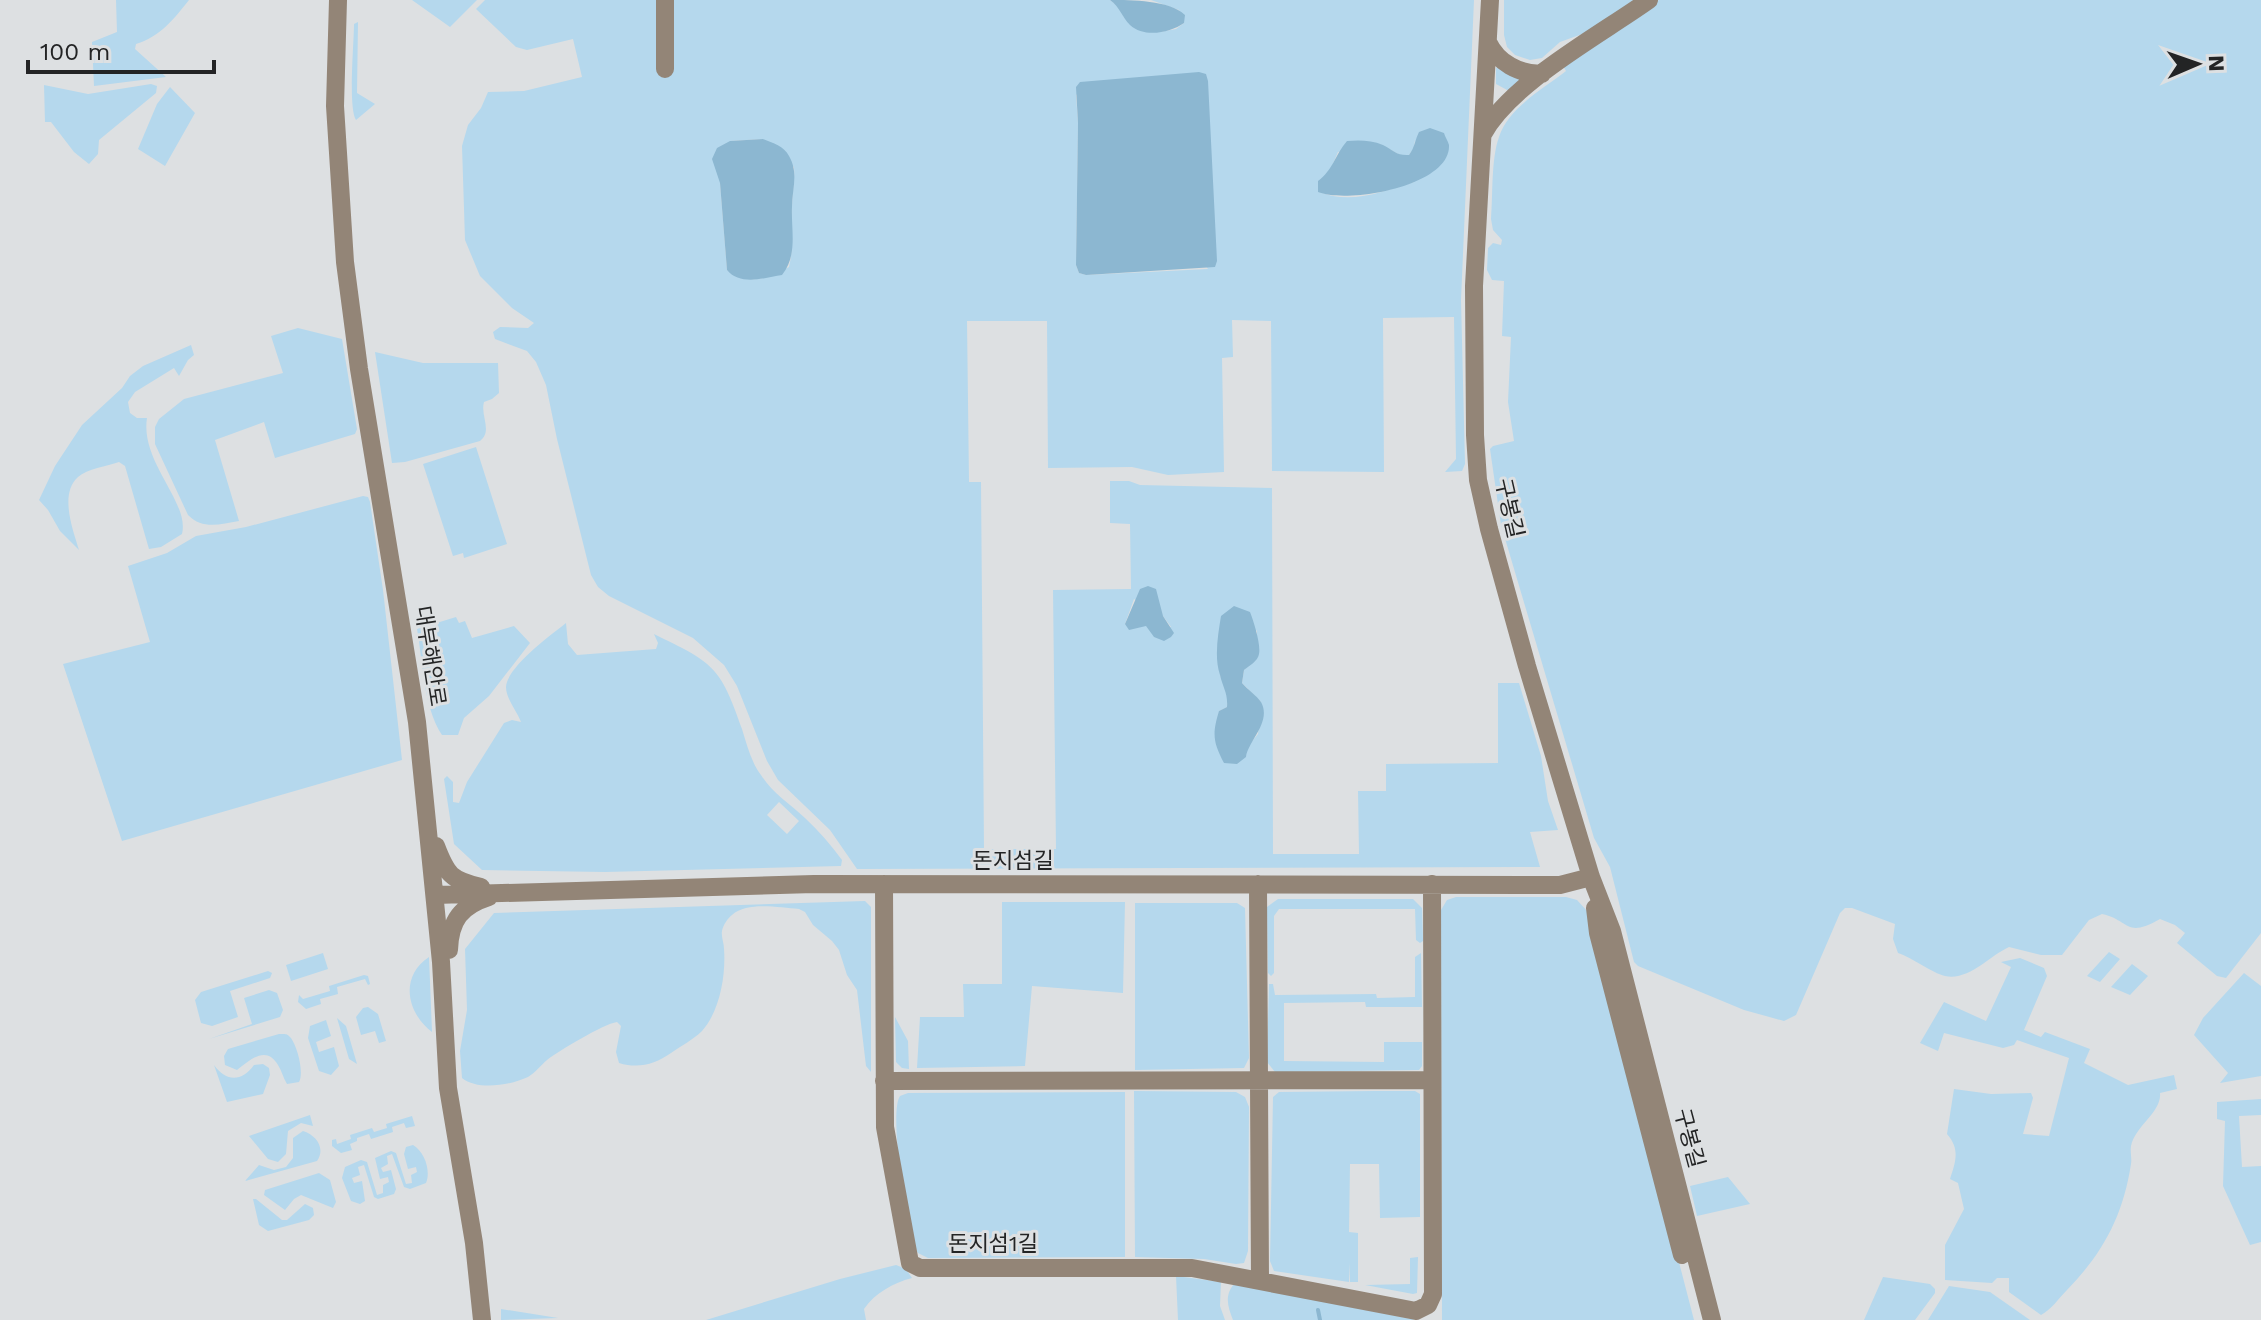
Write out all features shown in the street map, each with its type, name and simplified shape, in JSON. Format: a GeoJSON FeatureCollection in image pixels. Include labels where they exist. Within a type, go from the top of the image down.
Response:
{"type":"FeatureCollection","features":[{"type":"Feature","properties":{"kind":"street","name":"대부해안로"},"geometry":{"type":"LineString","coordinates":[[338,0],[335,106],[345,262],[359,369],[415,707],[435,895],[452,1113],[485,1320]]}},
{"type":"Feature","properties":{"kind":"street"},"geometry":{"type":"LineString","coordinates":[[665,0],[665,69]]}},
{"type":"Feature","properties":{"kind":"street","name":"구봉길"},"geometry":{"type":"LineString","coordinates":[[1490,0],[1474,286],[1474,422],[1478,480],[1513,615],[1591,877],[1612,931],[1712,1320]]}},
{"type":"Feature","properties":{"kind":"street"},"geometry":{"type":"LineString","coordinates":[[1482,137],[1497,113],[1542,74],[1649,0]]}},
{"type":"Feature","properties":{"kind":"street"},"geometry":{"type":"LineString","coordinates":[[1488,42],[1496,56],[1508,65],[1524,72],[1542,74]]}},
{"type":"Feature","properties":{"kind":"street"},"geometry":{"type":"LineString","coordinates":[[426,813],[443,865],[449,874],[465,884],[499,893]]}},
{"type":"Feature","properties":{"kind":"street","name":"구봉길"},"geometry":{"type":"LineString","coordinates":[[1591,877],[1598,933],[1699,1320]]}},
{"type":"Feature","properties":{"kind":"street","name":"돈지섬길"},"geometry":{"type":"LineString","coordinates":[[435,895],[737,885],[1560,885],[1591,877]]}},
{"type":"Feature","properties":{"kind":"street","name":"돈지섬1길"},"geometry":{"type":"LineString","coordinates":[[884,884],[887,1147],[909,1260],[914,1266],[1183,1267],[1416,1311],[1428,1305],[1433,1294],[1432,884]]}},
{"type":"Feature","properties":{"kind":"street"},"geometry":{"type":"LineString","coordinates":[[1258,884],[1260,1280]]}},
{"type":"Feature","properties":{"kind":"street"},"geometry":{"type":"LineString","coordinates":[[445,1048],[450,1015],[448,961],[451,928],[464,908],[499,893]]}},
{"type":"Feature","properties":{"kind":"street"},"geometry":{"type":"LineString","coordinates":[[884,1081],[1432,1080]]}},
{"type":"Feature","properties":{"kind":"street"},"geometry":{"type":"LineString","coordinates":[[474,1243],[481,1256],[485,1320]]}},
{"type":"Feature","properties":{"kind":"street"},"geometry":{"type":"LineString","coordinates":[[476,1320],[473,1286],[477,1268]]}},
{"type":"Feature","properties":{"kind":"shaded area"},"geometry":{"type":"Polygon","coordinates":[[[116,0],[189,0],[160,32],[136,44],[135,49],[166,77],[94,86],[92,42],[117,32],[116,0]]]}},
{"type":"Feature","properties":{"kind":"shaded area"},"geometry":{"type":"Polygon","coordinates":[[[412,0],[477,0],[450,27],[412,0]]]}},
{"type":"Feature","properties":{"kind":"shaded area"},"geometry":{"type":"Polygon","coordinates":[[[485,0],[1110,0],[1124,17],[1160,32],[1176,29],[1184,23],[1179,10],[1151,0],[1474,0],[1461,300],[1465,464],[1462,471],[1445,472],[1456,459],[1454,317],[1383,318],[1384,472],[1272,471],[1271,321],[1232,320],[1233,357],[1222,358],[1224,472],[1168,475],[1132,467],[1048,468],[1047,321],[967,321],[969,482],[981,482],[984,849],[1056,849],[1053,590],[1131,589],[1130,524],[1110,523],[1110,481],[1129,481],[1140,485],[1272,488],[1273,854],[1359,854],[1358,791],[1386,791],[1386,764],[1498,763],[1498,683],[1519,683],[1541,756],[1548,801],[1558,830],[1530,832],[1540,867],[857,869],[830,830],[778,780],[767,761],[737,686],[724,665],[693,638],[609,596],[598,587],[591,575],[546,385],[536,362],[527,351],[495,339],[493,332],[500,327],[528,328],[534,323],[512,308],[480,276],[465,240],[462,146],[468,125],[488,92],[524,91],[582,77],[573,39],[527,50],[516,47],[476,9],[485,0]],[[1076,94],[1076,265],[1079,273],[1208,269],[1076,94]],[[763,139],[730,141],[720,183],[727,270],[744,278],[765,278],[789,267],[794,167],[763,139]],[[1415,139],[1409,155],[1400,155],[1380,144],[1338,152],[1329,173],[1319,181],[1318,191],[1354,197],[1414,182],[1415,139]],[[1134,599],[1125,624],[1171,627],[1163,616],[1134,599]],[[1257,630],[1220,675],[1228,691],[1227,707],[1219,711],[1248,746],[1258,734],[1261,702],[1242,683],[1244,670],[1256,656],[1257,630]]]}},
{"type":"Feature","properties":{"kind":"shaded area"},"geometry":{"type":"Polygon","coordinates":[[[1110,0],[1170,6],[1185,15],[1184,23],[1164,31],[1142,32],[1130,25],[1110,0]]]}},
{"type":"Feature","properties":{"kind":"shaded area"},"geometry":{"type":"Polygon","coordinates":[[[1504,0],[1640,0],[1585,33],[1560,42],[1542,58],[1530,60],[1515,55],[1507,47],[1504,0]]]}},
{"type":"Feature","properties":{"kind":"shaded area"},"geometry":{"type":"Polygon","coordinates":[[[1659,0],[2261,0],[2261,933],[2226,978],[2217,976],[2177,943],[2185,933],[2175,925],[2160,919],[2134,928],[2102,914],[2089,920],[2062,955],[2041,955],[2009,947],[1971,971],[1954,977],[1940,974],[1898,953],[1893,939],[1895,924],[1845,908],[1840,913],[1796,1015],[1784,1021],[1744,1010],[1634,962],[1610,867],[1594,838],[1501,525],[1490,449],[1514,441],[1508,402],[1511,337],[1502,336],[1504,281],[1492,280],[1487,270],[1488,248],[1493,243],[1501,245],[1502,240],[1493,230],[1491,219],[1493,177],[1499,137],[1510,117],[1566,71],[1563,66],[1659,0]]]}},
{"type":"Feature","properties":{"kind":"shaded area"},"geometry":{"type":"Polygon","coordinates":[[[358,22],[357,93],[375,104],[356,120],[352,103],[352,75],[354,24],[358,22]]]}},
{"type":"Feature","properties":{"kind":"shaded area"},"geometry":{"type":"Polygon","coordinates":[[[1499,65],[1524,77],[1509,91],[1496,84],[1496,68],[1499,65]]]}},
{"type":"Feature","properties":{"kind":"shaded area"},"geometry":{"type":"Polygon","coordinates":[[[1199,72],[1206,74],[1208,81],[1215,267],[1079,273],[1076,265],[1076,87],[1080,82],[1199,72]]]}},
{"type":"Feature","properties":{"kind":"shaded area"},"geometry":{"type":"Polygon","coordinates":[[[151,84],[157,86],[156,93],[99,140],[98,154],[89,164],[74,152],[51,122],[45,122],[44,85],[88,94],[151,84]]]}},
{"type":"Feature","properties":{"kind":"shaded area"},"geometry":{"type":"Polygon","coordinates":[[[170,87],[195,113],[165,166],[138,149],[157,104],[170,87]]]}},
{"type":"Feature","properties":{"kind":"shaded area"},"geometry":{"type":"Polygon","coordinates":[[[1430,128],[1444,133],[1449,145],[1445,159],[1434,171],[1416,181],[1373,193],[1332,195],[1318,192],[1318,181],[1347,141],[1374,142],[1398,154],[1409,155],[1419,132],[1430,128]]]}},
{"type":"Feature","properties":{"kind":"shaded area"},"geometry":{"type":"Polygon","coordinates":[[[763,139],[784,150],[794,169],[792,251],[782,275],[745,279],[727,270],[720,183],[712,159],[717,148],[730,141],[763,139]]]}},
{"type":"Feature","properties":{"kind":"shaded area"},"geometry":{"type":"Polygon","coordinates":[[[298,328],[342,339],[357,429],[355,434],[275,458],[264,422],[215,440],[239,521],[212,525],[194,520],[188,515],[155,444],[155,427],[159,419],[184,399],[283,373],[271,336],[298,328]]]}},
{"type":"Feature","properties":{"kind":"shaded area"},"geometry":{"type":"Polygon","coordinates":[[[191,345],[194,355],[179,376],[174,368],[135,392],[128,402],[130,413],[137,418],[147,418],[151,450],[179,509],[183,522],[182,534],[161,547],[149,549],[125,466],[119,462],[87,472],[72,484],[69,512],[79,550],[60,531],[39,500],[55,466],[82,425],[122,388],[130,376],[143,366],[191,345]]]}},
{"type":"Feature","properties":{"kind":"shaded area"},"geometry":{"type":"Polygon","coordinates":[[[375,352],[423,363],[498,363],[499,393],[484,402],[484,437],[480,441],[392,463],[375,352]]]}},
{"type":"Feature","properties":{"kind":"shaded area"},"geometry":{"type":"Polygon","coordinates":[[[476,447],[507,544],[464,558],[463,553],[453,556],[423,464],[476,447]]]}},
{"type":"Feature","properties":{"kind":"shaded area"},"geometry":{"type":"Polygon","coordinates":[[[368,497],[370,502],[383,590],[402,760],[122,841],[63,664],[150,642],[128,566],[167,553],[196,536],[246,527],[368,497]]]}},
{"type":"Feature","properties":{"kind":"shaded area"},"geometry":{"type":"Polygon","coordinates":[[[1148,586],[1156,589],[1163,616],[1174,633],[1164,641],[1154,637],[1146,626],[1129,630],[1125,624],[1140,589],[1148,586]]]}},
{"type":"Feature","properties":{"kind":"shaded area"},"geometry":{"type":"Polygon","coordinates":[[[1234,606],[1250,612],[1255,627],[1259,654],[1244,670],[1242,683],[1264,709],[1262,724],[1246,757],[1237,764],[1224,763],[1215,732],[1219,711],[1227,707],[1217,661],[1221,616],[1234,606]]]}},
{"type":"Feature","properties":{"kind":"shaded area"},"geometry":{"type":"Polygon","coordinates":[[[456,617],[459,623],[465,621],[472,638],[514,626],[530,643],[489,696],[464,718],[458,735],[442,735],[427,697],[417,629],[456,617]]]}},
{"type":"Feature","properties":{"kind":"shaded area"},"geometry":{"type":"Polygon","coordinates":[[[566,623],[568,644],[577,655],[656,649],[658,643],[654,634],[690,652],[712,668],[727,691],[758,770],[770,787],[825,838],[842,860],[841,866],[605,872],[482,870],[454,844],[444,779],[447,776],[453,782],[453,802],[459,803],[467,782],[504,723],[512,720],[521,722],[508,696],[508,679],[521,661],[566,623]],[[779,802],[767,815],[787,834],[799,821],[779,802]]]}},
{"type":"Feature","properties":{"kind":"shaded area"},"geometry":{"type":"Polygon","coordinates":[[[1456,897],[1566,897],[1577,900],[1588,912],[1694,1320],[1442,1320],[1441,910],[1447,900],[1456,897]]]}},
{"type":"Feature","properties":{"kind":"shaded area"},"geometry":{"type":"Polygon","coordinates":[[[1278,899],[1413,899],[1422,908],[1423,941],[1420,943],[1416,940],[1415,909],[1279,909],[1274,916],[1274,973],[1271,976],[1268,973],[1267,907],[1278,899]]]}},
{"type":"Feature","properties":{"kind":"shaded area"},"geometry":{"type":"Polygon","coordinates":[[[865,901],[871,907],[871,1072],[866,1066],[857,990],[847,975],[839,950],[813,925],[805,912],[764,906],[746,908],[730,916],[726,922],[722,933],[723,981],[713,1013],[699,1034],[665,1057],[640,1065],[619,1063],[616,1052],[621,1026],[617,1022],[571,1045],[521,1080],[485,1086],[462,1078],[460,1051],[467,1010],[465,949],[494,913],[865,901]]]}},
{"type":"Feature","properties":{"kind":"shaded area"},"geometry":{"type":"Polygon","coordinates":[[[1002,902],[1125,902],[1123,993],[1032,986],[1025,1066],[917,1068],[920,1017],[964,1017],[963,984],[1002,984],[1002,902]]]}},
{"type":"Feature","properties":{"kind":"shaded area"},"geometry":{"type":"Polygon","coordinates":[[[1135,903],[1237,903],[1245,908],[1249,1058],[1244,1068],[1135,1070],[1135,903]]]}},
{"type":"Feature","properties":{"kind":"shaded area"},"geometry":{"type":"Polygon","coordinates":[[[2109,952],[2120,959],[2100,982],[2087,976],[2109,952]]]}},
{"type":"Feature","properties":{"kind":"shaded area"},"geometry":{"type":"Polygon","coordinates":[[[323,953],[328,969],[291,981],[286,965],[323,953]]]}},
{"type":"Feature","properties":{"kind":"shaded area"},"geometry":{"type":"Polygon","coordinates":[[[1421,953],[1422,1007],[1366,1007],[1365,1002],[1284,1003],[1284,1061],[1384,1062],[1384,1042],[1422,1042],[1422,1066],[1419,1070],[1275,1072],[1267,1062],[1269,984],[1273,984],[1275,995],[1376,994],[1377,998],[1415,997],[1415,957],[1421,953]]]}},
{"type":"Feature","properties":{"kind":"shaded area"},"geometry":{"type":"Polygon","coordinates":[[[429,957],[432,1032],[417,1015],[410,995],[413,974],[429,957]]]}},
{"type":"Feature","properties":{"kind":"shaded area"},"geometry":{"type":"Polygon","coordinates":[[[2020,958],[2044,968],[2047,976],[2024,1030],[2041,1037],[2045,1032],[2090,1049],[2084,1063],[2128,1085],[2174,1075],[2177,1089],[2160,1093],[2157,1106],[2133,1139],[2123,1200],[2101,1248],[2080,1276],[2041,1315],[2009,1292],[2009,1278],[1997,1278],[1992,1283],[1945,1280],[1945,1245],[1964,1209],[1958,1183],[1950,1179],[1956,1155],[1947,1134],[1954,1089],[1991,1094],[2031,1093],[2033,1098],[2023,1134],[2049,1136],[2069,1058],[2017,1040],[2014,1045],[2003,1048],[1944,1033],[1938,1051],[1920,1043],[1944,1002],[1986,1021],[2011,967],[2001,962],[2020,958]]]}},
{"type":"Feature","properties":{"kind":"shaded area"},"geometry":{"type":"Polygon","coordinates":[[[2132,964],[2148,976],[2130,995],[2111,987],[2132,964]]]}},
{"type":"Feature","properties":{"kind":"shaded area"},"geometry":{"type":"Polygon","coordinates":[[[268,971],[272,973],[270,978],[230,991],[238,1017],[212,1026],[201,1023],[195,1000],[201,992],[268,971]]]}},
{"type":"Feature","properties":{"kind":"shaded area"},"geometry":{"type":"Polygon","coordinates":[[[2244,973],[2261,986],[2261,1076],[2220,1083],[2228,1073],[2194,1035],[2203,1018],[2244,973]]]}},
{"type":"Feature","properties":{"kind":"shaded area"},"geometry":{"type":"Polygon","coordinates":[[[368,976],[370,984],[365,979],[337,987],[338,994],[320,999],[321,1004],[306,1009],[298,1002],[299,995],[303,999],[330,991],[329,986],[368,976]]]}},
{"type":"Feature","properties":{"kind":"shaded area"},"geometry":{"type":"Polygon","coordinates":[[[269,990],[277,993],[283,1010],[280,1017],[209,1039],[252,1024],[244,998],[269,990]]]}},
{"type":"Feature","properties":{"kind":"shaded area"},"geometry":{"type":"Polygon","coordinates":[[[368,1007],[378,1014],[386,1041],[379,1043],[375,1031],[361,1035],[356,1017],[363,1008],[368,1007]]]}},
{"type":"Feature","properties":{"kind":"shaded area"},"geometry":{"type":"Polygon","coordinates":[[[895,1017],[908,1041],[909,1069],[902,1068],[896,1062],[895,1017]]]}},
{"type":"Feature","properties":{"kind":"shaded area"},"geometry":{"type":"Polygon","coordinates":[[[337,1018],[346,1026],[357,1064],[349,1059],[337,1018]]]}},
{"type":"Feature","properties":{"kind":"shaded area"},"geometry":{"type":"Polygon","coordinates":[[[326,1020],[331,1036],[316,1042],[319,1052],[334,1047],[339,1066],[331,1075],[319,1071],[308,1038],[310,1026],[326,1020]]]}},
{"type":"Feature","properties":{"kind":"shaded area"},"geometry":{"type":"Polygon","coordinates":[[[279,1034],[288,1035],[296,1048],[301,1067],[299,1082],[287,1084],[278,1065],[268,1056],[258,1056],[237,1070],[225,1065],[224,1056],[228,1049],[279,1034]]]}},
{"type":"Feature","properties":{"kind":"shaded area"},"geometry":{"type":"Polygon","coordinates":[[[263,1064],[269,1068],[270,1075],[263,1094],[227,1102],[214,1065],[224,1075],[234,1078],[244,1075],[254,1065],[263,1064]]]}},
{"type":"Feature","properties":{"kind":"shaded area"},"geometry":{"type":"Polygon","coordinates":[[[1134,1091],[1236,1092],[1245,1097],[1249,1107],[1248,1251],[1244,1263],[1135,1257],[1134,1091]]]}},
{"type":"Feature","properties":{"kind":"shaded area"},"geometry":{"type":"Polygon","coordinates":[[[1415,1091],[1420,1094],[1420,1217],[1380,1218],[1379,1164],[1350,1164],[1349,1232],[1358,1233],[1358,1282],[1350,1282],[1349,1263],[1349,1282],[1274,1271],[1270,1261],[1273,1097],[1279,1092],[1415,1091]]]}},
{"type":"Feature","properties":{"kind":"shaded area"},"geometry":{"type":"Polygon","coordinates":[[[1125,1092],[1125,1257],[928,1258],[918,1253],[905,1199],[898,1148],[896,1125],[900,1096],[908,1093],[1125,1092]]]}},
{"type":"Feature","properties":{"kind":"shaded area"},"geometry":{"type":"Polygon","coordinates":[[[2261,1099],[2261,1115],[2239,1116],[2242,1167],[2261,1166],[2261,1242],[2250,1245],[2223,1186],[2225,1121],[2217,1119],[2217,1102],[2261,1099]]]}},
{"type":"Feature","properties":{"kind":"shaded area"},"geometry":{"type":"Polygon","coordinates":[[[310,1115],[313,1126],[301,1123],[288,1131],[286,1154],[278,1162],[268,1159],[249,1136],[310,1115]]]}},
{"type":"Feature","properties":{"kind":"shaded area"},"geometry":{"type":"Polygon","coordinates":[[[412,1116],[415,1126],[406,1128],[404,1123],[392,1127],[393,1132],[371,1139],[369,1134],[357,1138],[350,1144],[352,1150],[341,1153],[332,1146],[332,1140],[336,1139],[337,1144],[351,1139],[350,1135],[372,1128],[374,1132],[387,1128],[386,1124],[412,1116]]]}},
{"type":"Feature","properties":{"kind":"shaded area"},"geometry":{"type":"Polygon","coordinates":[[[303,1131],[312,1136],[320,1147],[317,1161],[245,1181],[259,1165],[274,1170],[286,1167],[293,1158],[293,1138],[303,1131]]]}},
{"type":"Feature","properties":{"kind":"shaded area"},"geometry":{"type":"Polygon","coordinates":[[[413,1145],[426,1162],[426,1183],[410,1189],[404,1187],[392,1154],[387,1156],[388,1164],[381,1168],[383,1172],[391,1170],[396,1189],[394,1194],[378,1199],[374,1197],[364,1165],[358,1167],[360,1175],[352,1178],[354,1183],[362,1181],[365,1201],[360,1204],[351,1201],[342,1178],[345,1167],[361,1160],[367,1162],[377,1195],[383,1193],[383,1185],[389,1182],[388,1177],[380,1179],[375,1158],[391,1151],[396,1153],[406,1184],[412,1183],[411,1175],[417,1172],[416,1167],[408,1169],[404,1154],[406,1147],[413,1145]]]}},
{"type":"Feature","properties":{"kind":"shaded area"},"geometry":{"type":"Polygon","coordinates":[[[319,1173],[330,1180],[336,1202],[333,1208],[301,1195],[285,1210],[264,1195],[265,1190],[319,1173]]]}},
{"type":"Feature","properties":{"kind":"shaded area"},"geometry":{"type":"Polygon","coordinates":[[[1728,1177],[1750,1204],[1697,1216],[1690,1186],[1728,1177]]]}},
{"type":"Feature","properties":{"kind":"shaded area"},"geometry":{"type":"Polygon","coordinates":[[[253,1199],[282,1220],[287,1220],[305,1204],[313,1208],[314,1215],[309,1220],[268,1231],[259,1225],[253,1199]]]}},
{"type":"Feature","properties":{"kind":"shaded area"},"geometry":{"type":"Polygon","coordinates":[[[1418,1257],[1417,1293],[1365,1285],[1410,1284],[1410,1258],[1418,1257]]]}},
{"type":"Feature","properties":{"kind":"shaded area"},"geometry":{"type":"Polygon","coordinates":[[[896,1265],[906,1269],[912,1278],[891,1286],[873,1298],[864,1309],[866,1320],[706,1320],[840,1279],[896,1265]]]}},
{"type":"Feature","properties":{"kind":"shaded area"},"geometry":{"type":"Polygon","coordinates":[[[1176,1276],[1221,1282],[1220,1306],[1225,1320],[1178,1320],[1176,1276]]]}},
{"type":"Feature","properties":{"kind":"shaded area"},"geometry":{"type":"Polygon","coordinates":[[[1883,1277],[1930,1284],[1935,1293],[1915,1320],[1864,1320],[1883,1277]]]}},
{"type":"Feature","properties":{"kind":"shaded area"},"geometry":{"type":"Polygon","coordinates":[[[1234,1284],[1417,1320],[1233,1320],[1228,1297],[1234,1284]]]}},
{"type":"Feature","properties":{"kind":"shaded area"},"geometry":{"type":"Polygon","coordinates":[[[1949,1286],[1990,1292],[2030,1320],[1928,1320],[1949,1286]]]}},
{"type":"Feature","properties":{"kind":"shaded area"},"geometry":{"type":"Polygon","coordinates":[[[501,1309],[558,1318],[501,1320],[501,1309]]]}},
{"type":"Feature","properties":{"kind":"waterway"},"geometry":{"type":"LineString","coordinates":[[1318,1310],[1320,1320]]}}]}
